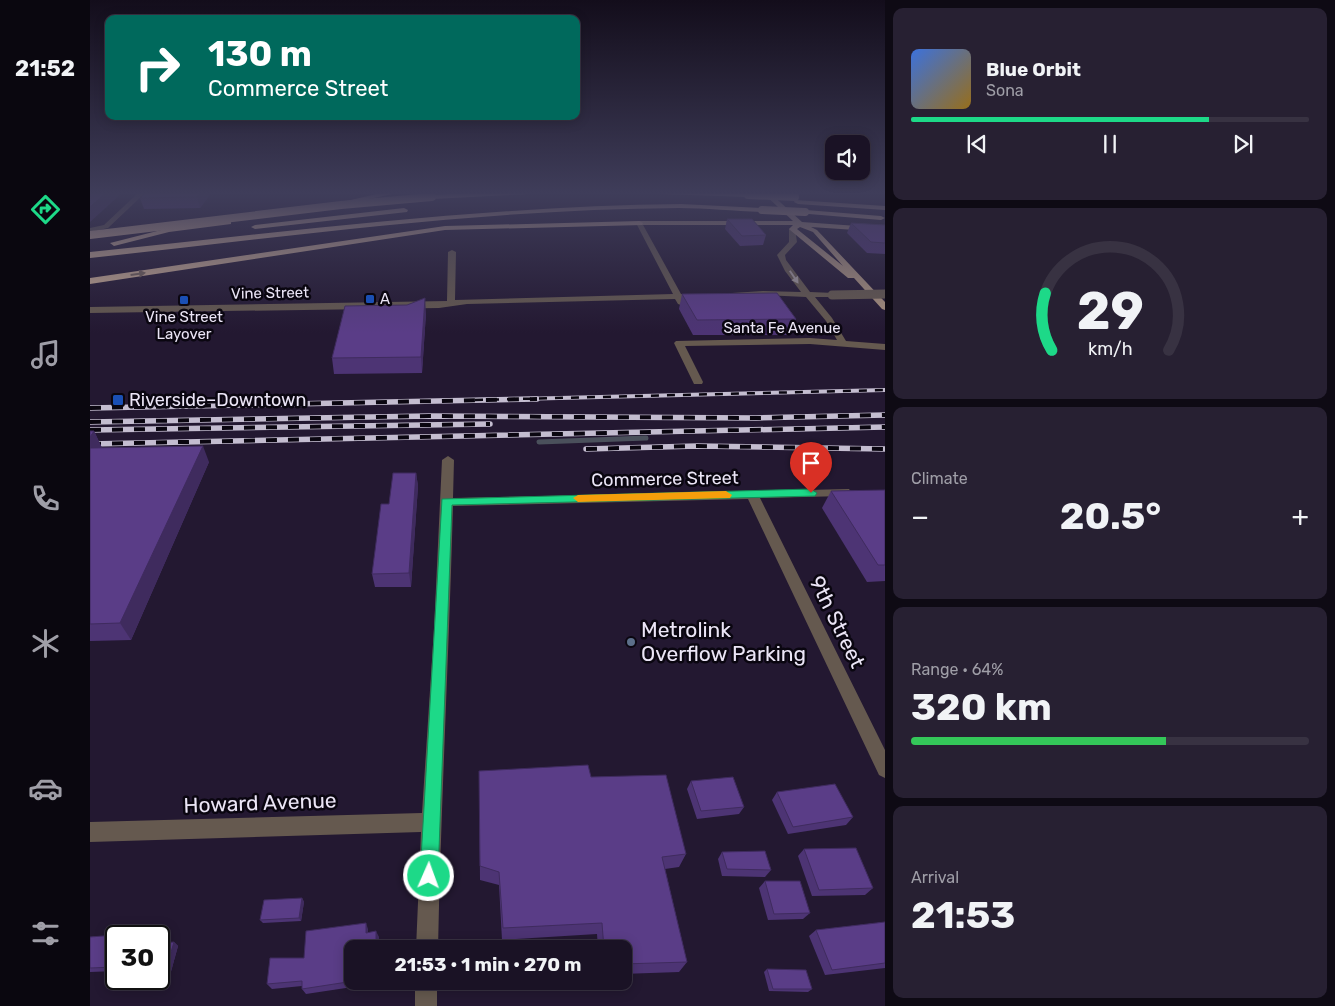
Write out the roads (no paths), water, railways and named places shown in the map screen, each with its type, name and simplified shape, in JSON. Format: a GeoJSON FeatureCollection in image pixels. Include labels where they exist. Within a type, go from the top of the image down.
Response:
{"type":"FeatureCollection","features":[{"type":"Feature","properties":{"kind":"highway"},"geometry":{"type":"LineString","coordinates":[[114,243],[131,239]]}},
{"type":"Feature","properties":{"kind":"highway"},"geometry":{"type":"LineString","coordinates":[[90,245],[150,239]]}},
{"type":"Feature","properties":{"kind":"highway"},"geometry":{"type":"LineString","coordinates":[[90,255],[236,239]]}},
{"type":"Feature","properties":{"kind":"highway"},"geometry":{"type":"LineString","coordinates":[[211,252],[298,239]]}},
{"type":"Feature","properties":{"kind":"highway"},"geometry":{"type":"LineString","coordinates":[[90,281],[372,239]]}},
{"type":"Feature","properties":{"kind":"main road"},"geometry":{"type":"LineString","coordinates":[[804,239],[839,268],[859,281]]}},
{"type":"Feature","properties":{"kind":"main road"},"geometry":{"type":"LineString","coordinates":[[822,239],[885,307]]}},
{"type":"Feature","properties":{"kind":"main road"},"geometry":{"type":"LineString","coordinates":[[831,239],[836,248],[834,251]]}},
{"type":"Feature","properties":{"kind":"street"},"geometry":{"type":"LineString","coordinates":[[647,239],[680,299]]}},
{"type":"Feature","properties":{"kind":"street"},"geometry":{"type":"LineString","coordinates":[[792,239],[793,242],[781,255],[782,260],[808,295],[817,303],[842,342]]}},
{"type":"Feature","properties":{"kind":"street"},"geometry":{"type":"LineString","coordinates":[[451,304],[452,252]]}},
{"type":"Feature","properties":{"kind":"street"},"geometry":{"type":"LineString","coordinates":[[721,298],[885,294]]}},
{"type":"Feature","properties":{"kind":"street","name":"Vine Street"},"geometry":{"type":"LineString","coordinates":[[90,310],[451,304],[469,307],[702,298]]}},
{"type":"Feature","properties":{"kind":"street","name":"Santa Fe Avenue"},"geometry":{"type":"LineString","coordinates":[[698,382],[679,344],[810,341],[842,342],[883,347]]}},
{"type":"Feature","properties":{"kind":"street"},"geometry":{"type":"LineString","coordinates":[[427,940],[448,460]]}},
{"type":"Feature","properties":{"kind":"street","name":"Commerce Street"},"geometry":{"type":"LineString","coordinates":[[446,502],[857,492]]}},
{"type":"Feature","properties":{"kind":"street","name":"9th Street"},"geometry":{"type":"LineString","coordinates":[[752,494],[885,769]]}},
{"type":"Feature","properties":{"kind":"street","name":"Howard Avenue"},"geometry":{"type":"LineString","coordinates":[[90,832],[431,822]]}},
{"type":"Feature","properties":{"kind":"street"},"geometry":{"type":"LineString","coordinates":[[426,990],[426,1006]]}},
{"type":"Feature","properties":{"kind":"waterway"},"geometry":{"type":"LineString","coordinates":[[539,442],[646,438]]}},
{"type":"Feature","properties":{"kind":"railway"},"geometry":{"type":"LineString","coordinates":[[475,400],[885,390]]}},
{"type":"Feature","properties":{"kind":"railway"},"geometry":{"type":"LineString","coordinates":[[90,408],[537,399]]}},
{"type":"Feature","properties":{"kind":"railway"},"geometry":{"type":"LineString","coordinates":[[90,422],[429,416],[756,418],[885,415]]}},
{"type":"Feature","properties":{"kind":"railway"},"geometry":{"type":"LineString","coordinates":[[90,430],[490,424]]}},
{"type":"Feature","properties":{"kind":"railway"},"geometry":{"type":"LineString","coordinates":[[90,444],[885,427]]}},
{"type":"Feature","properties":{"kind":"railway"},"geometry":{"type":"LineString","coordinates":[[586,449],[697,446],[885,449]]}},
{"type":"Feature","properties":{"kind":"place","name":"A"},"geometry":{"type":"Point","coordinates":[370,299]}},
{"type":"Feature","properties":{"kind":"place","name":"Vine Street Layover"},"geometry":{"type":"Point","coordinates":[184,300]}},
{"type":"Feature","properties":{"kind":"place","name":"Riverside–Downtown"},"geometry":{"type":"Point","coordinates":[118,400]}},
{"type":"Feature","properties":{"kind":"place","name":"Metrolink Overflow Parking"},"geometry":{"type":"Point","coordinates":[631,642]}}]}
